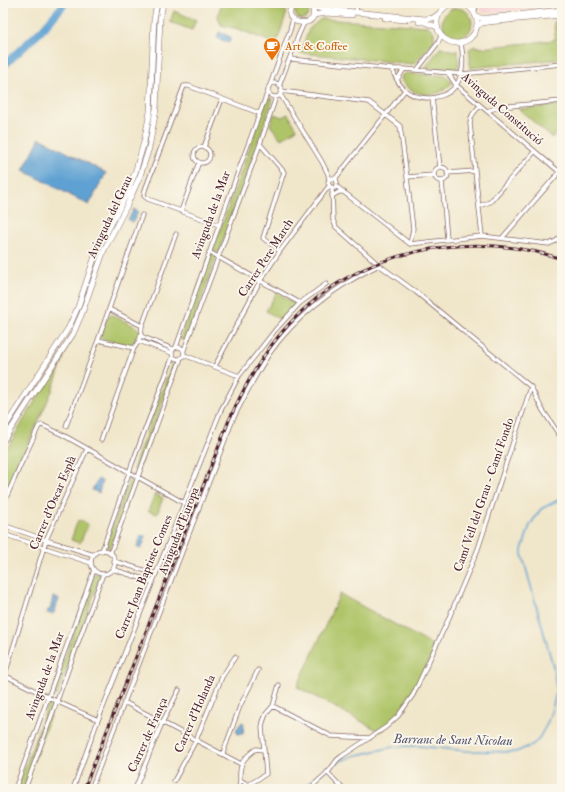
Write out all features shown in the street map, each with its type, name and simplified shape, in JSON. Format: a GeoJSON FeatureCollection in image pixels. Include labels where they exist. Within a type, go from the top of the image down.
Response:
{"type":"FeatureCollection","features":[{"type":"Feature","properties":{"kind":"main road","name":"Avinguda del Grau"},"geometry":{"type":"LineString","coordinates":[[3,430],[69,327],[78,307],[98,248],[135,173],[144,142],[150,112],[154,20],[157,3]]}},
{"type":"Feature","properties":{"kind":"main road","name":"Avinguda del Grau"},"geometry":{"type":"LineString","coordinates":[[3,441],[30,397],[66,346],[76,326],[104,250],[140,176],[149,148],[156,109],[160,19],[163,3]]}},
{"type":"Feature","properties":{"kind":"main road"},"geometry":{"type":"LineString","coordinates":[[284,3],[291,8]]}},
{"type":"Feature","properties":{"kind":"main road"},"geometry":{"type":"LineString","coordinates":[[295,3],[291,8],[291,12],[293,19],[298,23],[304,23],[310,20],[313,15],[313,10],[309,4]]}},
{"type":"Feature","properties":{"kind":"main road"},"geometry":{"type":"LineString","coordinates":[[309,4],[317,8],[425,19],[433,18],[443,9],[452,4],[458,3],[466,4],[480,18],[562,10]]}},
{"type":"Feature","properties":{"kind":"main road"},"geometry":{"type":"LineString","coordinates":[[313,15],[326,13],[424,22],[437,27]]}},
{"type":"Feature","properties":{"kind":"main road"},"geometry":{"type":"LineString","coordinates":[[440,13],[437,27],[441,36],[450,42],[461,43],[472,37],[477,26],[475,14]]}},
{"type":"Feature","properties":{"kind":"main road"},"geometry":{"type":"LineString","coordinates":[[477,26],[486,22],[562,15]]}},
{"type":"Feature","properties":{"kind":"street"},"geometry":{"type":"LineString","coordinates":[[356,12],[357,3]]}},
{"type":"Feature","properties":{"kind":"street"},"geometry":{"type":"LineString","coordinates":[[475,14],[476,3]]}},
{"type":"Feature","properties":{"kind":"street"},"geometry":{"type":"LineString","coordinates":[[281,92],[276,97],[270,95],[268,91],[293,19]]}},
{"type":"Feature","properties":{"kind":"street"},"geometry":{"type":"LineString","coordinates":[[304,23],[280,86],[281,92],[335,186],[332,195],[333,222],[336,227],[379,265],[416,292],[531,387],[542,409],[562,439]]}},
{"type":"Feature","properties":{"kind":"street"},"geometry":{"type":"LineString","coordinates":[[417,70],[438,44],[441,36]]}},
{"type":"Feature","properties":{"kind":"street"},"geometry":{"type":"LineString","coordinates":[[392,69],[397,80],[405,90],[418,97],[432,98],[445,93],[456,85],[462,74],[461,43]]}},
{"type":"Feature","properties":{"kind":"street"},"geometry":{"type":"LineString","coordinates":[[290,59],[462,74],[562,64]]}},
{"type":"Feature","properties":{"kind":"street"},"geometry":{"type":"LineString","coordinates":[[397,80],[404,69]]}},
{"type":"Feature","properties":{"kind":"street","name":"Avinguda Constitució"},"geometry":{"type":"LineString","coordinates":[[448,73],[456,85],[561,172]]}},
{"type":"Feature","properties":{"kind":"street"},"geometry":{"type":"LineString","coordinates":[[270,85],[276,84],[280,86]]}},
{"type":"Feature","properties":{"kind":"street"},"geometry":{"type":"LineString","coordinates":[[219,225],[147,198],[144,196],[145,190],[184,86],[189,86],[259,113]]}},
{"type":"Feature","properties":{"kind":"street"},"geometry":{"type":"LineString","coordinates":[[405,90],[328,183],[345,192],[410,244],[482,236],[503,237],[545,244],[556,241],[562,236]]}},
{"type":"Feature","properties":{"kind":"street","name":"Avinguda de la Mar"},"geometry":{"type":"LineString","coordinates":[[175,348],[268,91]]}},
{"type":"Feature","properties":{"kind":"street"},"geometry":{"type":"LineString","coordinates":[[281,92],[369,102],[400,126],[413,229],[410,244]]}},
{"type":"Feature","properties":{"kind":"street","name":"Avinguda de la Mar"},"geometry":{"type":"LineString","coordinates":[[184,350],[276,97]]}},
{"type":"Feature","properties":{"kind":"street"},"geometry":{"type":"LineString","coordinates":[[432,98],[440,167]]}},
{"type":"Feature","properties":{"kind":"street"},"geometry":{"type":"LineString","coordinates":[[204,147],[222,99]]}},
{"type":"Feature","properties":{"kind":"street"},"geometry":{"type":"LineString","coordinates":[[487,111],[500,107],[562,101]]}},
{"type":"Feature","properties":{"kind":"street"},"geometry":{"type":"LineString","coordinates":[[480,106],[473,113],[470,119],[482,236]]}},
{"type":"Feature","properties":{"kind":"street"},"geometry":{"type":"LineString","coordinates":[[260,144],[284,172],[263,235],[264,240],[280,251]]}},
{"type":"Feature","properties":{"kind":"street"},"geometry":{"type":"LineString","coordinates":[[204,147],[209,153],[208,158],[205,162],[199,162],[195,159],[194,152],[198,148],[204,147]]}},
{"type":"Feature","properties":{"kind":"street"},"geometry":{"type":"LineString","coordinates":[[479,206],[490,202],[535,150]]}},
{"type":"Feature","properties":{"kind":"street"},"geometry":{"type":"LineString","coordinates":[[181,211],[199,162]]}},
{"type":"Feature","properties":{"kind":"street"},"geometry":{"type":"LineString","coordinates":[[440,167],[445,169],[448,173]]}},
{"type":"Feature","properties":{"kind":"street"},"geometry":{"type":"LineString","coordinates":[[434,175],[436,169],[440,167]]}},
{"type":"Feature","properties":{"kind":"street"},"geometry":{"type":"LineString","coordinates":[[448,173],[475,171]]}},
{"type":"Feature","properties":{"kind":"street"},"geometry":{"type":"LineString","coordinates":[[503,237],[561,172]]}},
{"type":"Feature","properties":{"kind":"street"},"geometry":{"type":"LineString","coordinates":[[434,175],[437,179],[442,180],[446,179],[448,173]]}},
{"type":"Feature","properties":{"kind":"street"},"geometry":{"type":"LineString","coordinates":[[407,177],[434,175]]}},
{"type":"Feature","properties":{"kind":"street"},"geometry":{"type":"LineString","coordinates":[[442,180],[447,239]]}},
{"type":"Feature","properties":{"kind":"street","name":"Carrer Pere March"},"geometry":{"type":"LineString","coordinates":[[215,366],[260,281],[280,251],[335,186]]}},
{"type":"Feature","properties":{"kind":"street"},"geometry":{"type":"LineString","coordinates":[[332,195],[339,192],[345,192]]}},
{"type":"Feature","properties":{"kind":"street"},"geometry":{"type":"LineString","coordinates":[[66,426],[142,216]]}},
{"type":"Feature","properties":{"kind":"street"},"geometry":{"type":"LineString","coordinates":[[101,440],[134,348],[141,336],[142,326],[176,234]]}},
{"type":"Feature","properties":{"kind":"street"},"geometry":{"type":"LineString","coordinates":[[209,252],[300,304]]}},
{"type":"Feature","properties":{"kind":"street","name":"Avinguda d'Europa"},"geometry":{"type":"LineString","coordinates":[[90,789],[233,419],[246,393],[280,339],[296,322],[321,300],[344,283],[379,265]]}},
{"type":"Feature","properties":{"kind":"street","name":"Carrer Joan Baptiste Comes"},"geometry":{"type":"LineString","coordinates":[[73,789],[98,720],[221,410],[239,376],[276,329],[300,304],[326,284]]}},
{"type":"Feature","properties":{"kind":"street"},"geometry":{"type":"LineString","coordinates":[[109,309],[142,326]]}},
{"type":"Feature","properties":{"kind":"street"},"geometry":{"type":"LineString","coordinates":[[110,554],[183,357],[184,350],[180,347],[175,348],[141,336]]}},
{"type":"Feature","properties":{"kind":"street"},"geometry":{"type":"LineString","coordinates":[[98,340],[134,348]]}},
{"type":"Feature","properties":{"kind":"street"},"geometry":{"type":"LineString","coordinates":[[139,341],[173,355],[178,359],[183,357],[215,366],[239,376]]}},
{"type":"Feature","properties":{"kind":"street"},"geometry":{"type":"LineString","coordinates":[[114,561],[110,572],[103,574],[94,570],[91,563],[94,555],[102,551],[129,472],[175,348]]}},
{"type":"Feature","properties":{"kind":"street","name":"Camí Vell del Grau - Camí Fondo"},"geometry":{"type":"LineString","coordinates":[[327,772],[337,760],[348,751],[370,738],[392,722],[410,700],[448,620],[478,550],[531,387]]}},
{"type":"Feature","properties":{"kind":"street"},"geometry":{"type":"LineString","coordinates":[[3,505],[39,426],[44,425],[184,503]]}},
{"type":"Feature","properties":{"kind":"street","name":"Carrer d'Oscar Esplà"},"geometry":{"type":"LineString","coordinates":[[3,681],[43,548],[87,449]]}},
{"type":"Feature","properties":{"kind":"street"},"geometry":{"type":"LineString","coordinates":[[3,525],[94,555]]}},
{"type":"Feature","properties":{"kind":"street"},"geometry":{"type":"LineString","coordinates":[[3,534],[91,563]]}},
{"type":"Feature","properties":{"kind":"street"},"geometry":{"type":"LineString","coordinates":[[102,551],[110,554],[114,561],[156,574]]}},
{"type":"Feature","properties":{"kind":"street"},"geometry":{"type":"LineString","coordinates":[[112,569],[153,582]]}},
{"type":"Feature","properties":{"kind":"street","name":"Avinguda de la Mar"},"geometry":{"type":"LineString","coordinates":[[15,789],[94,570]]}},
{"type":"Feature","properties":{"kind":"street","name":"Avinguda de la Mar"},"geometry":{"type":"LineString","coordinates":[[25,789],[58,702],[103,574]]}},
{"type":"Feature","properties":{"kind":"street","name":"Carrer d'Holanda"},"geometry":{"type":"LineString","coordinates":[[174,781],[196,740],[222,677],[235,657]]}},
{"type":"Feature","properties":{"kind":"street"},"geometry":{"type":"LineString","coordinates":[[223,753],[240,706],[258,670]]}},
{"type":"Feature","properties":{"kind":"street"},"geometry":{"type":"LineString","coordinates":[[4,674],[58,702],[98,720]]}},
{"type":"Feature","properties":{"kind":"street"},"geometry":{"type":"LineString","coordinates":[[242,789],[266,774],[263,722],[266,714],[273,706],[279,685]]}},
{"type":"Feature","properties":{"kind":"street","name":"Carrer de França"},"geometry":{"type":"LineString","coordinates":[[135,789],[162,723],[179,690]]}},
{"type":"Feature","properties":{"kind":"street"},"geometry":{"type":"LineString","coordinates":[[124,702],[162,723],[223,753],[241,764]]}},
{"type":"Feature","properties":{"kind":"street"},"geometry":{"type":"LineString","coordinates":[[273,706],[331,736],[370,738]]}},
{"type":"Feature","properties":{"kind":"street"},"geometry":{"type":"LineString","coordinates":[[239,789],[239,768],[241,764],[245,758],[263,742]]}},
{"type":"Feature","properties":{"kind":"street"},"geometry":{"type":"LineString","coordinates":[[256,749],[264,750]]}},
{"type":"Feature","properties":{"kind":"street"},"geometry":{"type":"LineString","coordinates":[[309,789],[327,772],[343,789]]}},
{"type":"Feature","properties":{"kind":"street"},"geometry":{"type":"LineString","coordinates":[[240,780],[249,785]]}},
{"type":"Feature","properties":{"kind":"shaded area"},"geometry":{"type":"Polygon","coordinates":[[[483,3],[562,3],[562,6],[485,13],[481,10],[483,3]]]}},
{"type":"Feature","properties":{"kind":"green space"},"geometry":{"type":"Polygon","coordinates":[[[221,3],[270,3],[287,12],[276,44],[238,29],[221,25],[218,17],[221,3]]]}},
{"type":"Feature","properties":{"kind":"green space"},"geometry":{"type":"Polygon","coordinates":[[[299,5],[305,5],[309,9],[309,15],[305,19],[299,19],[295,15],[295,9],[299,5]]]}},
{"type":"Feature","properties":{"kind":"green space"},"geometry":{"type":"Polygon","coordinates":[[[457,8],[468,12],[472,23],[468,34],[457,38],[446,34],[442,23],[446,12],[457,8]]]}},
{"type":"Feature","properties":{"kind":"green space"},"geometry":{"type":"Polygon","coordinates":[[[174,11],[196,20],[192,30],[170,22],[174,11]]]}},
{"type":"Feature","properties":{"kind":"green space"},"geometry":{"type":"Polygon","coordinates":[[[321,19],[428,26],[434,32],[434,41],[414,64],[300,53],[309,29],[321,19]]]}},
{"type":"Feature","properties":{"kind":"green space"},"geometry":{"type":"Polygon","coordinates":[[[562,21],[562,59],[470,68],[469,49],[475,46],[481,48],[555,40],[554,22],[562,21]]]}},
{"type":"Feature","properties":{"kind":"green space"},"geometry":{"type":"Polygon","coordinates":[[[441,47],[458,51],[459,65],[456,70],[425,68],[441,47]]]}},
{"type":"Feature","properties":{"kind":"green space"},"geometry":{"type":"Polygon","coordinates":[[[407,73],[446,76],[451,80],[451,84],[439,93],[418,93],[406,86],[401,80],[402,75],[407,73]]]}},
{"type":"Feature","properties":{"kind":"green space"},"geometry":{"type":"Polygon","coordinates":[[[267,99],[273,99],[219,252],[214,252],[213,250],[267,99]]]}},
{"type":"Feature","properties":{"kind":"green space"},"geometry":{"type":"Polygon","coordinates":[[[562,105],[562,126],[552,138],[519,109],[562,105]]]}},
{"type":"Feature","properties":{"kind":"green space"},"geometry":{"type":"Polygon","coordinates":[[[274,114],[282,117],[288,114],[297,129],[281,139],[270,125],[274,114]]]}},
{"type":"Feature","properties":{"kind":"green space"},"geometry":{"type":"Polygon","coordinates":[[[211,254],[216,256],[216,258],[186,341],[180,339],[211,254]]]}},
{"type":"Feature","properties":{"kind":"green space"},"geometry":{"type":"Polygon","coordinates":[[[277,292],[296,305],[282,321],[266,311],[277,292]]]}},
{"type":"Feature","properties":{"kind":"green space"},"geometry":{"type":"Polygon","coordinates":[[[112,315],[136,327],[140,331],[135,345],[102,339],[100,337],[108,316],[112,315]]]}},
{"type":"Feature","properties":{"kind":"green space"},"geometry":{"type":"Polygon","coordinates":[[[67,348],[52,391],[3,499],[3,455],[67,348]]]}},
{"type":"Feature","properties":{"kind":"green space"},"geometry":{"type":"Polygon","coordinates":[[[173,361],[177,363],[138,471],[133,469],[173,361]]]}},
{"type":"Feature","properties":{"kind":"green space"},"geometry":{"type":"Polygon","coordinates":[[[130,477],[135,479],[110,548],[105,547],[130,477]]]}},
{"type":"Feature","properties":{"kind":"green space"},"geometry":{"type":"Polygon","coordinates":[[[155,494],[163,498],[157,514],[148,511],[155,494]]]}},
{"type":"Feature","properties":{"kind":"green space"},"geometry":{"type":"Polygon","coordinates":[[[78,520],[88,524],[80,543],[71,540],[78,520]]]}},
{"type":"Feature","properties":{"kind":"green space"},"geometry":{"type":"Polygon","coordinates":[[[95,573],[101,575],[57,696],[52,693],[95,573]]]}},
{"type":"Feature","properties":{"kind":"green space"},"geometry":{"type":"Polygon","coordinates":[[[340,594],[436,647],[403,710],[381,732],[297,687],[340,594]]]}},
{"type":"Feature","properties":{"kind":"green space"},"geometry":{"type":"Polygon","coordinates":[[[49,701],[55,703],[23,789],[17,789],[49,701]]]}},
{"type":"Feature","properties":{"kind":"water"},"geometry":{"type":"Polygon","coordinates":[[[219,32],[231,37],[229,43],[217,38],[219,32]]]}},
{"type":"Feature","properties":{"kind":"water"},"geometry":{"type":"Polygon","coordinates":[[[40,138],[106,173],[89,205],[23,170],[40,138]]]}},
{"type":"Feature","properties":{"kind":"water"},"geometry":{"type":"Polygon","coordinates":[[[134,209],[138,212],[133,222],[128,220],[134,209]]]}},
{"type":"Feature","properties":{"kind":"water"},"geometry":{"type":"Polygon","coordinates":[[[98,479],[102,481],[99,493],[92,490],[98,479]]]}},
{"type":"Feature","properties":{"kind":"water"},"geometry":{"type":"Polygon","coordinates":[[[141,535],[146,537],[141,549],[137,547],[141,535]]]}},
{"type":"Feature","properties":{"kind":"water"},"geometry":{"type":"Polygon","coordinates":[[[53,597],[59,599],[54,613],[47,613],[48,610],[50,610],[53,597]]]}},
{"type":"Feature","properties":{"kind":"water"},"geometry":{"type":"Polygon","coordinates":[[[243,722],[243,734],[238,734],[236,730],[243,722]]]}},
{"type":"Feature","properties":{"kind":"waterway"},"geometry":{"type":"LineString","coordinates":[[3,66],[42,30],[65,3]]}},
{"type":"Feature","properties":{"kind":"waterway","name":"Barranc de Sant Nicolau"},"geometry":{"type":"LineString","coordinates":[[336,763],[353,756],[393,747],[418,746],[467,751],[516,752],[532,745],[538,740],[547,724],[556,694],[556,686],[553,666],[522,550],[530,525],[541,509],[562,498]]}},
{"type":"Feature","properties":{"kind":"waterway","name":"Barranc de Sant Nicolau"},"geometry":{"type":"LineString","coordinates":[[299,789],[333,765]]}},
{"type":"Feature","properties":{"kind":"railway"},"geometry":{"type":"LineString","coordinates":[[84,789],[229,420],[255,369],[280,334],[318,297],[348,277],[382,262],[417,252],[453,246],[490,246],[526,250],[562,259]]}},
{"type":"Feature","properties":{"kind":"place","name":"Art & Coffee"},"geometry":{"type":"Point","coordinates":[272,61]}}]}
